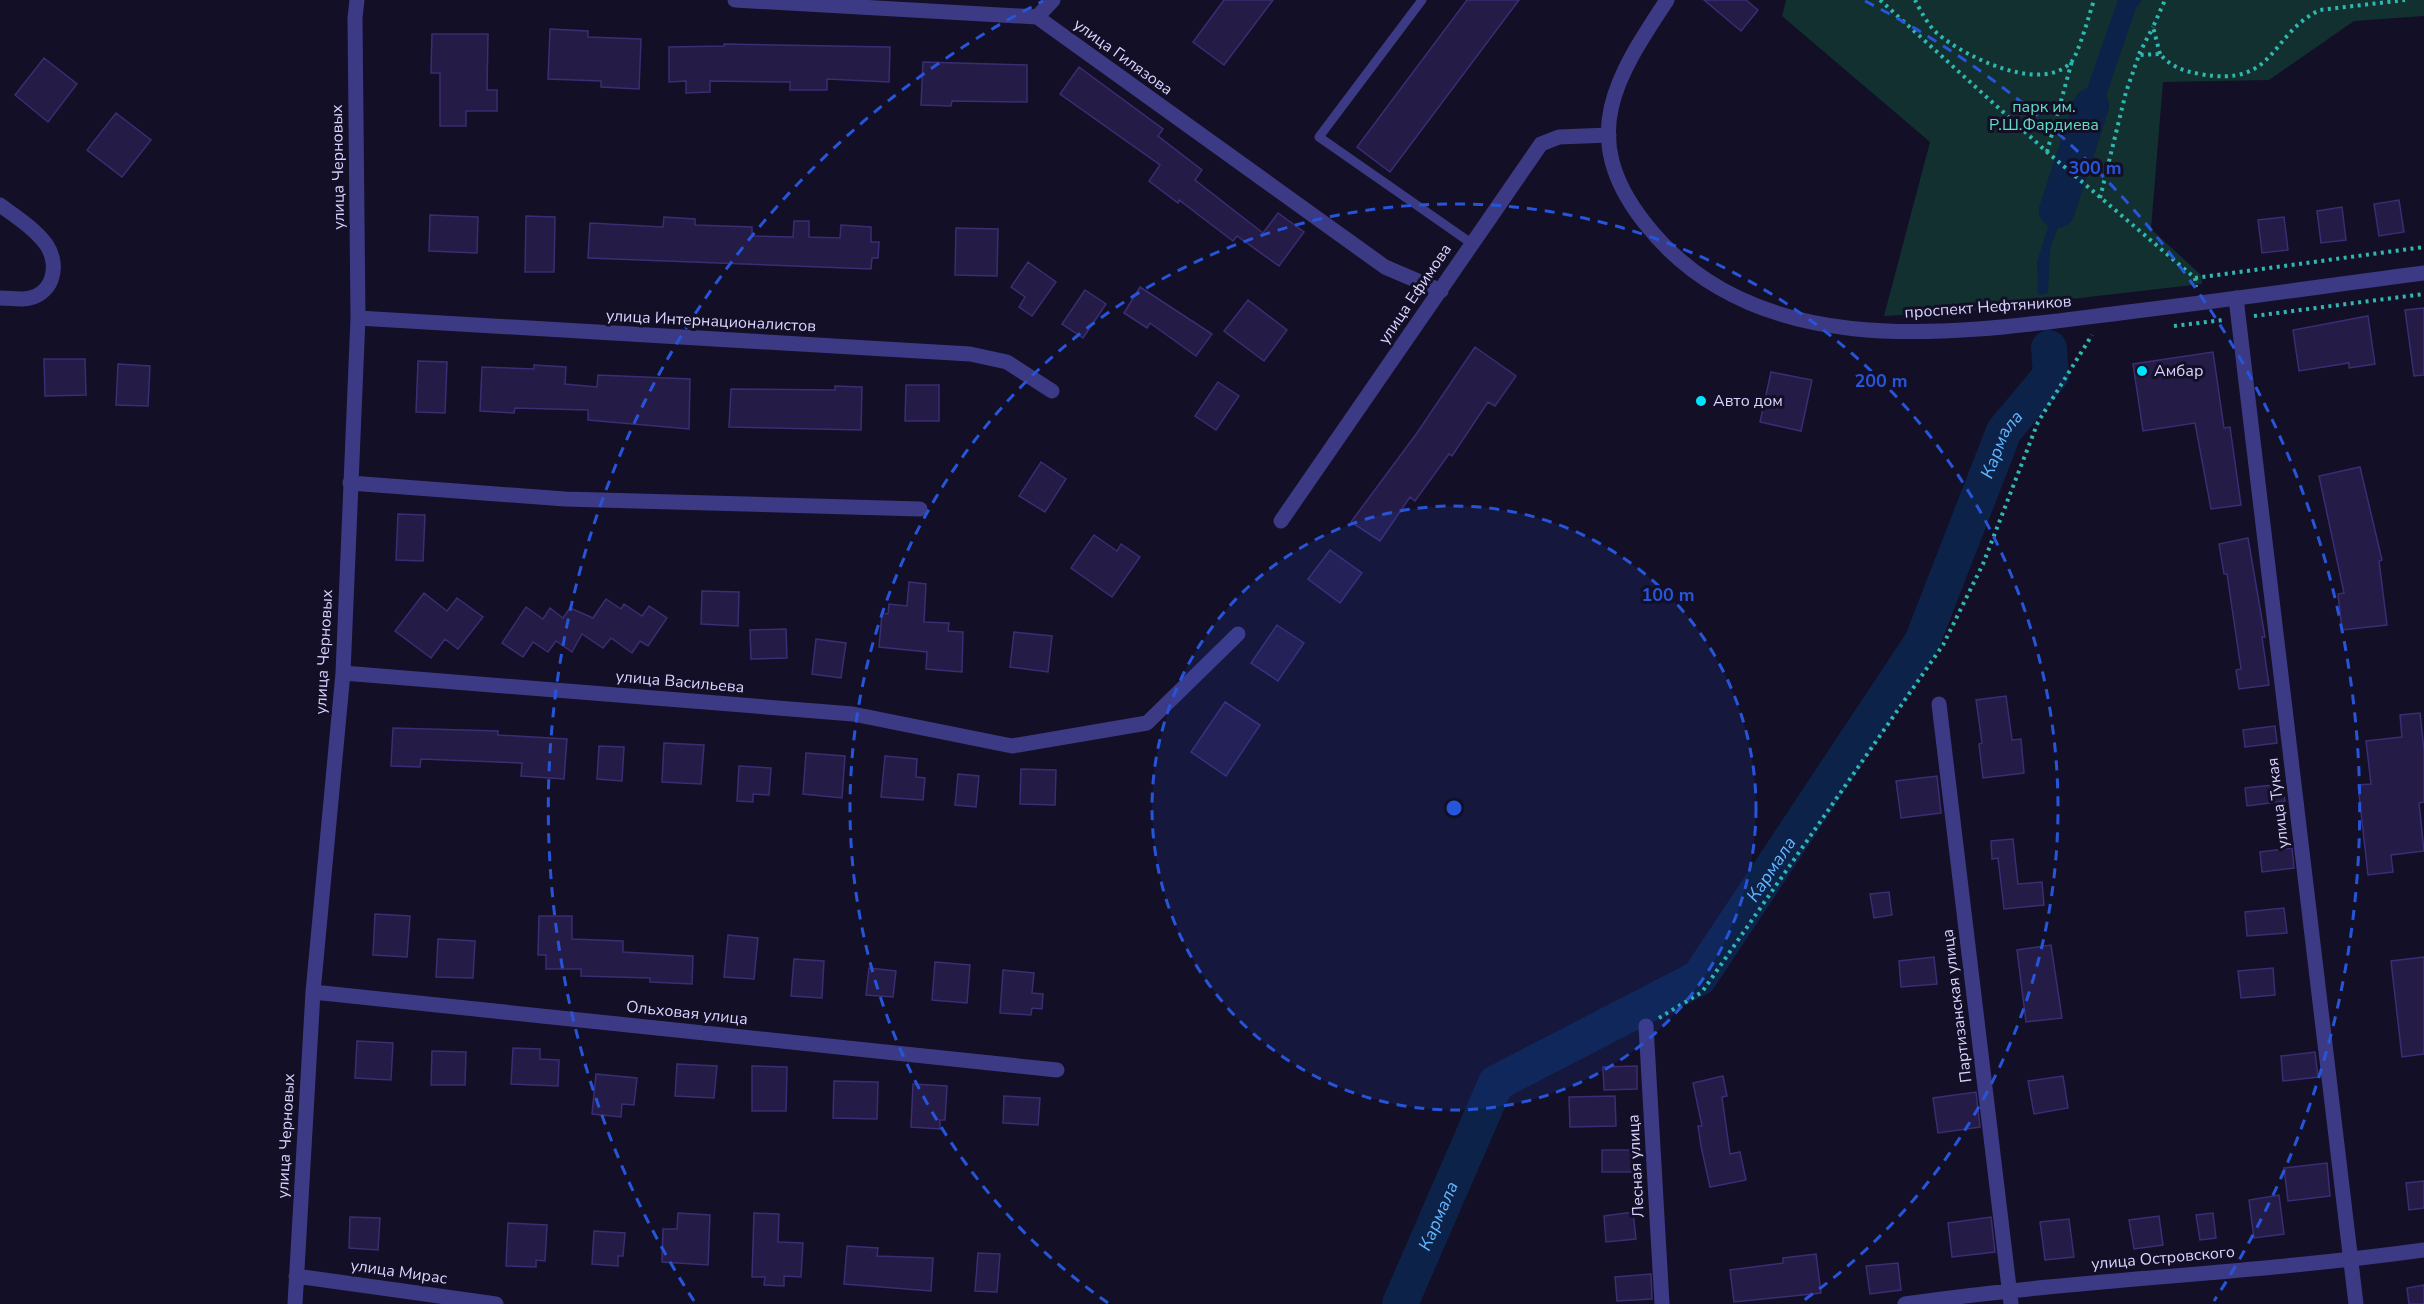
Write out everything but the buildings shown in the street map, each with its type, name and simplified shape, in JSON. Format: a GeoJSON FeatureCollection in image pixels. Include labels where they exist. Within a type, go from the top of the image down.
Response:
{"type":"FeatureCollection","features":[{"type":"Feature","properties":{"kind":"street","name":"улица Черновых"},"geometry":{"type":"LineString","coordinates":[[295,1304],[313,992],[343,673],[358,318],[354,18],[357,0]]}},
{"type":"Feature","properties":{"kind":"street"},"geometry":{"type":"LineString","coordinates":[[735,0],[1037,17],[1053,0]]}},
{"type":"Feature","properties":{"kind":"street","name":"проспект Нефтяников"},"geometry":{"type":"LineString","coordinates":[[1667,0],[1621,74],[1612,103],[1609,135],[1617,176],[1630,203],[1652,232],[1678,258],[1714,285],[1757,306],[1786,316],[1839,328],[1896,333],[1997,328],[2424,273]]}},
{"type":"Feature","properties":{"kind":"street","name":"улица Гилязова"},"geometry":{"type":"LineString","coordinates":[[1037,17],[1385,267],[1441,291]]}},
{"type":"Feature","properties":{"kind":"street","name":"улица Ефимова"},"geometry":{"type":"LineString","coordinates":[[1281,521],[1541,144],[1559,136],[1609,135]]}},
{"type":"Feature","properties":{"kind":"street"},"geometry":{"type":"LineString","coordinates":[[0,205],[44,242],[55,266],[54,278],[47,288],[25,299],[0,297]]}},
{"type":"Feature","properties":{"kind":"street","name":"улица Тукая"},"geometry":{"type":"LineString","coordinates":[[2236,298],[2356,1304]]}},
{"type":"Feature","properties":{"kind":"street","name":"улица Интернационалистов"},"geometry":{"type":"LineString","coordinates":[[358,318],[970,354],[1007,362],[1052,391]]}},
{"type":"Feature","properties":{"kind":"street"},"geometry":{"type":"LineString","coordinates":[[350,483],[565,499],[920,509]]}},
{"type":"Feature","properties":{"kind":"street","name":"улица Васильева"},"geometry":{"type":"LineString","coordinates":[[343,673],[852,714],[1012,746],[1147,723],[1238,634]]}},
{"type":"Feature","properties":{"kind":"street","name":"Партизанская улица"},"geometry":{"type":"LineString","coordinates":[[1939,704],[2010,1297]]}},
{"type":"Feature","properties":{"kind":"street","name":"Ольховая улица"},"geometry":{"type":"LineString","coordinates":[[313,992],[1057,1070]]}},
{"type":"Feature","properties":{"kind":"street","name":"Лесная улица"},"geometry":{"type":"LineString","coordinates":[[1646,1026],[1662,1304]]}},
{"type":"Feature","properties":{"kind":"street","name":"улица Островского"},"geometry":{"type":"LineString","coordinates":[[1905,1304],[2010,1297],[2350,1261],[2424,1250]]}},
{"type":"Feature","properties":{"kind":"street","name":"улица Мирас"},"geometry":{"type":"LineString","coordinates":[[296,1276],[496,1304]]}},
{"type":"Feature","properties":{"kind":"lane"},"geometry":{"type":"LineString","coordinates":[[1422,0],[1319,137],[1471,243]]}},
{"type":"Feature","properties":{"kind":"path"},"geometry":{"type":"LineString","coordinates":[[1880,0],[2047,152],[2195,278],[2424,247]]}},
{"type":"Feature","properties":{"kind":"path"},"geometry":{"type":"LineString","coordinates":[[1914,0],[1937,34],[1985,62],[2029,75],[2050,74],[2072,61]]}},
{"type":"Feature","properties":{"kind":"path"},"geometry":{"type":"LineString","coordinates":[[2047,152],[2072,61],[2094,0]]}},
{"type":"Feature","properties":{"kind":"path"},"geometry":{"type":"LineString","coordinates":[[2100,198],[2126,92],[2139,55],[2164,0]]}},
{"type":"Feature","properties":{"kind":"path"},"geometry":{"type":"LineString","coordinates":[[2153,27],[2160,54],[2167,63],[2184,71],[2213,76],[2242,73],[2261,67],[2308,16],[2320,10],[2405,0]]}},
{"type":"Feature","properties":{"kind":"path"},"geometry":{"type":"LineString","coordinates":[[2139,55],[2160,54]]}},
{"type":"Feature","properties":{"kind":"path"},"geometry":{"type":"LineString","coordinates":[[1646,1026],[1702,992],[1943,645],[1983,564],[2038,422],[2091,335]]}},
{"type":"Feature","properties":{"kind":"green space","name":"парк им. Р.Ш.Фардиева"},"geometry":{"type":"Polygon","coordinates":[[[1786,0],[2424,0],[2424,16],[2354,21],[2269,80],[2163,82],[2151,229],[2201,275],[2202,284],[1968,311],[1884,316],[1930,142],[1782,16],[1786,0]]]}},
{"type":"Feature","properties":{"kind":"water"},"geometry":{"type":"Polygon","coordinates":[[[2118,0],[2142,0],[2136,8],[2079,175],[2050,248],[2048,293],[2038,295],[2037,262],[2066,168],[2080,157],[2073,142],[2085,94],[2118,0]]]}},
{"type":"Feature","properties":{"kind":"waterway","name":"Кармала"},"geometry":{"type":"LineString","coordinates":[[2057,210],[2091,106]]}},
{"type":"Feature","properties":{"kind":"waterway","name":"Кармала"},"geometry":{"type":"LineString","coordinates":[[1400,1304],[1496,1083],[1699,978],[1922,642],[2004,431],[2051,375],[2049,348]]}},
{"type":"Feature","properties":{"kind":"place","name":"Амбар"},"geometry":{"type":"Point","coordinates":[2142,371]}},
{"type":"Feature","properties":{"kind":"place","name":"Авто дом"},"geometry":{"type":"Point","coordinates":[1701,401]}}]}
